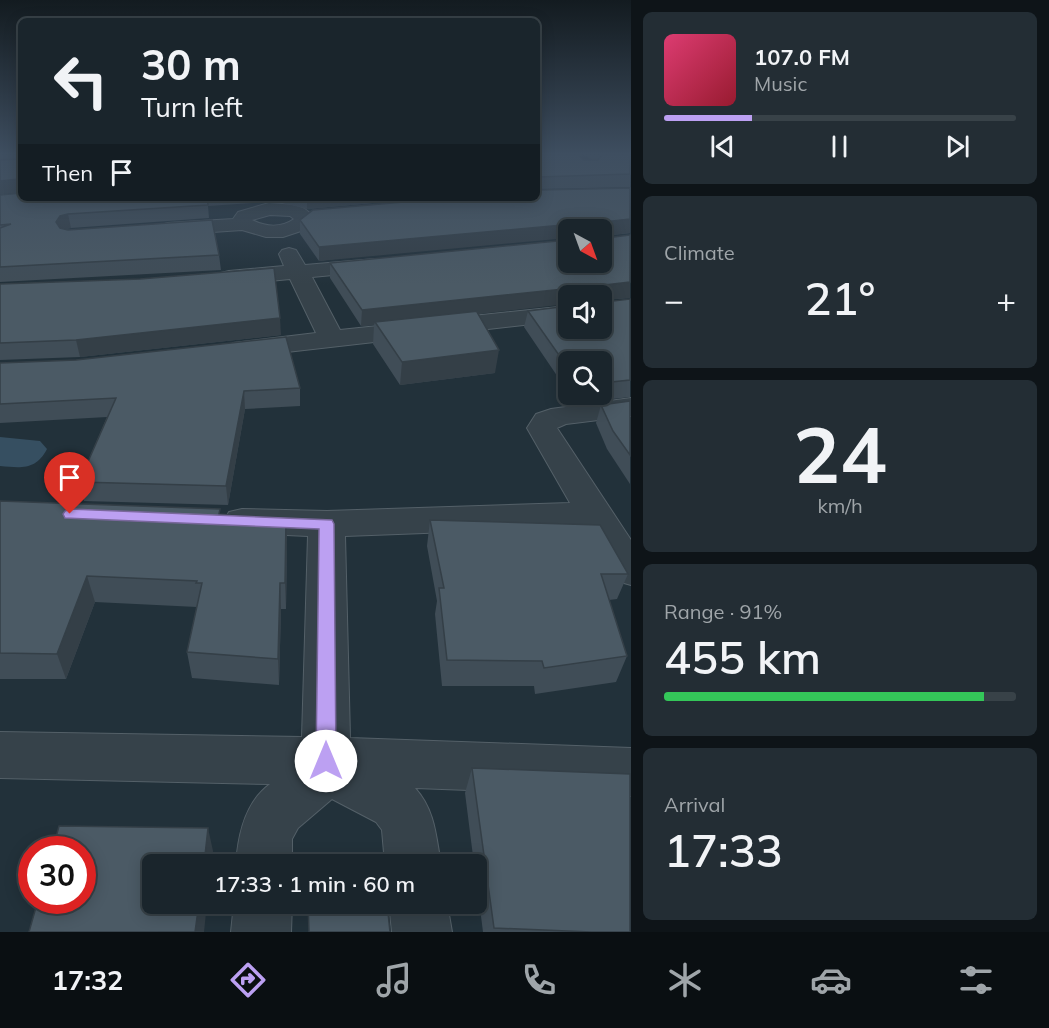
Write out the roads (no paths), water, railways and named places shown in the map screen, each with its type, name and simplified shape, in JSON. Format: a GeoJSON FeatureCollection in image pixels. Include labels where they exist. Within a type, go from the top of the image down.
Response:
{"type":"FeatureCollection","features":[{"type":"Feature","properties":{"kind":"street"},"geometry":{"type":"LineString","coordinates":[[244,224],[242,220],[245,216],[266,204],[303,217],[326,215]]}},
{"type":"Feature","properties":{"kind":"street"},"geometry":{"type":"LineString","coordinates":[[152,231],[244,224],[256,229],[277,231],[295,227],[303,221],[303,217]]}},
{"type":"Feature","properties":{"kind":"street"},"geometry":{"type":"LineString","coordinates":[[277,231],[331,338]]}},
{"type":"Feature","properties":{"kind":"street"},"geometry":{"type":"LineString","coordinates":[[205,279],[393,263]]}},
{"type":"Feature","properties":{"kind":"street"},"geometry":{"type":"LineString","coordinates":[[220,351],[558,314]]}},
{"type":"Feature","properties":{"kind":"street"},"geometry":{"type":"LineString","coordinates":[[630,407],[562,415],[546,420],[542,428],[630,571]]}},
{"type":"Feature","properties":{"kind":"street"},"geometry":{"type":"LineString","coordinates":[[210,520],[327,524],[594,514]]}},
{"type":"Feature","properties":{"kind":"street"},"geometry":{"type":"LineString","coordinates":[[264,854],[265,839],[270,824],[279,809],[315,780],[326,761],[327,524]]}},
{"type":"Feature","properties":{"kind":"street"},"geometry":{"type":"LineString","coordinates":[[0,755],[326,761],[630,772]]}},
{"type":"Feature","properties":{"kind":"street"},"geometry":{"type":"LineString","coordinates":[[326,761],[338,775],[394,804],[406,819],[411,854]]}},
{"type":"Feature","properties":{"kind":"street"},"geometry":{"type":"LineString","coordinates":[[261,932],[262,914]]}},
{"type":"Feature","properties":{"kind":"street"},"geometry":{"type":"LineString","coordinates":[[420,914],[422,932]]}},
{"type":"Feature","properties":{"kind":"water"},"geometry":{"type":"Polygon","coordinates":[[[0,437],[40,441],[47,449],[38,461],[28,466],[0,466],[0,437]]]}}]}
